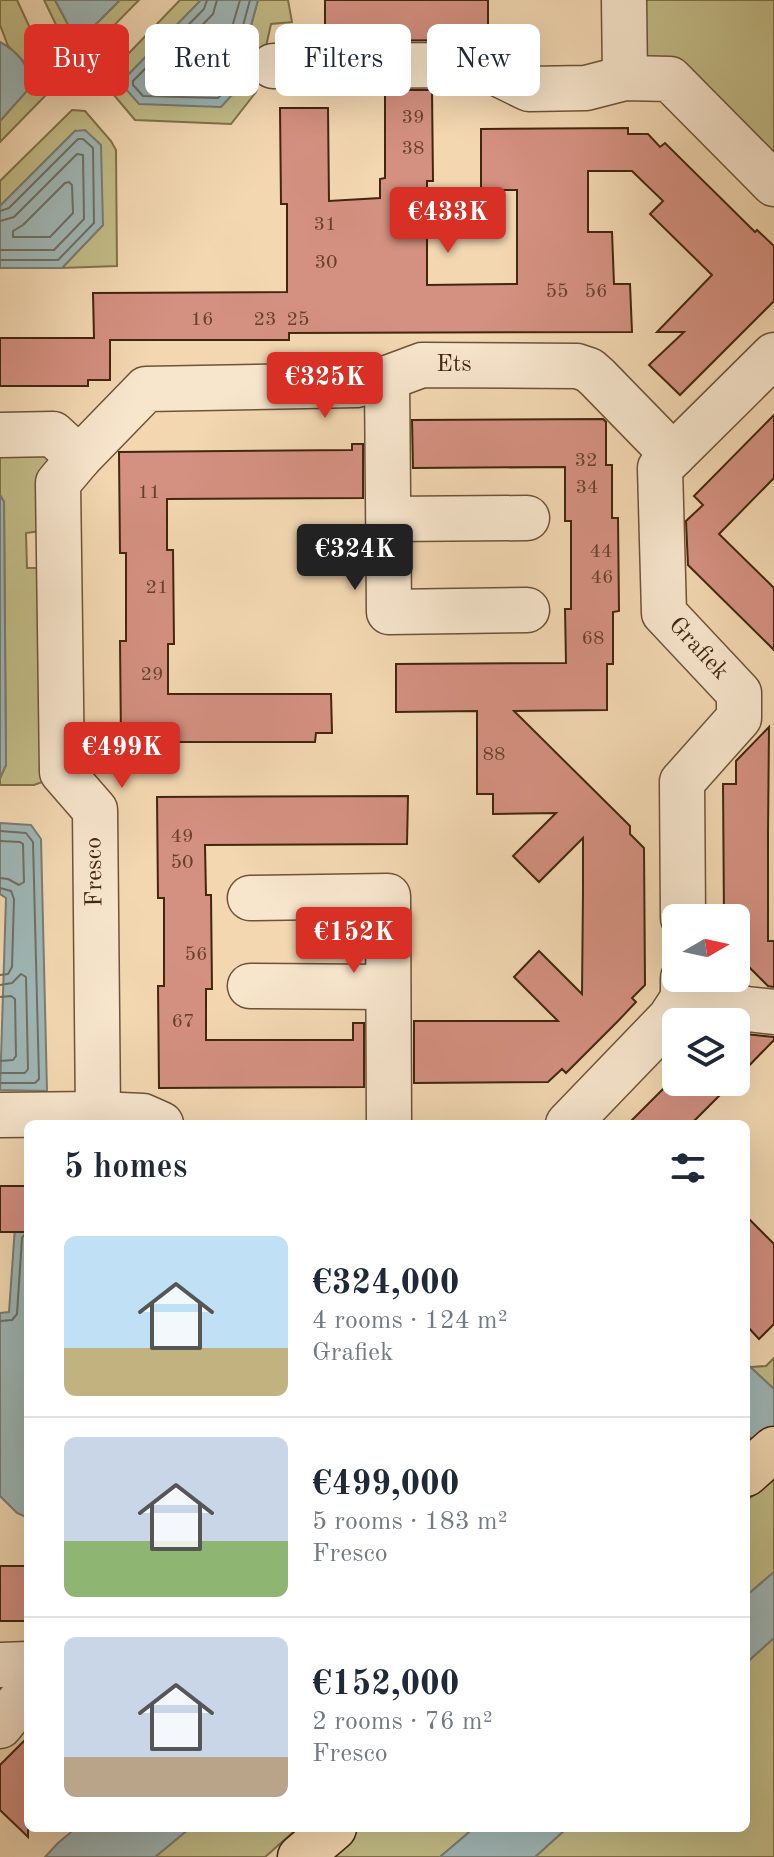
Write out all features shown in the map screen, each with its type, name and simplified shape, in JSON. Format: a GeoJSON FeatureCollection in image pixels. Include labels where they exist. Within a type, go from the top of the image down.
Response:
{"type":"FeatureCollection","features":[{"type":"Feature","properties":{"kind":"main road"},"geometry":{"type":"LineString","coordinates":[[750,1470],[774,1449]]}},
{"type":"Feature","properties":{"kind":"main road"},"geometry":{"type":"LineString","coordinates":[[300,1857],[329,1832]]}},
{"type":"Feature","properties":{"kind":"street"},"geometry":{"type":"LineString","coordinates":[[624,0],[625,78]]}},
{"type":"Feature","properties":{"kind":"street"},"geometry":{"type":"LineString","coordinates":[[273,66],[480,65],[529,89],[586,88],[625,78],[670,79],[774,184]]}},
{"type":"Feature","properties":{"kind":"street","name":"Grafiek"},"geometry":{"type":"LineString","coordinates":[[683,904],[682,782],[757,693],[664,613],[660,468],[774,355]]}},
{"type":"Feature","properties":{"kind":"street","name":"Ets"},"geometry":{"type":"LineString","coordinates":[[79,458],[146,389],[356,385],[422,365],[577,366],[589,370],[673,455]]}},
{"type":"Feature","properties":{"kind":"street"},"geometry":{"type":"LineString","coordinates":[[387,378],[389,612],[527,610]]}},
{"type":"Feature","properties":{"kind":"street"},"geometry":{"type":"LineString","coordinates":[[0,435],[53,434],[79,458]]}},
{"type":"Feature","properties":{"kind":"street","name":"Fresco"},"geometry":{"type":"LineString","coordinates":[[79,458],[58,483],[62,772],[95,810],[98,1114]]}},
{"type":"Feature","properties":{"kind":"street"},"geometry":{"type":"LineString","coordinates":[[389,519],[527,518]]}},
{"type":"Feature","properties":{"kind":"street"},"geometry":{"type":"LineString","coordinates":[[250,898],[388,896],[389,1120]]}},
{"type":"Feature","properties":{"kind":"street"},"geometry":{"type":"LineString","coordinates":[[250,986],[388,987]]}},
{"type":"Feature","properties":{"kind":"street"},"geometry":{"type":"LineString","coordinates":[[572,1120],[670,1018],[681,992]]}},
{"type":"Feature","properties":{"kind":"street"},"geometry":{"type":"LineString","coordinates":[[698,992],[774,1012]]}},
{"type":"Feature","properties":{"kind":"street"},"geometry":{"type":"LineString","coordinates":[[0,1115],[98,1114],[143,1116],[152,1120]]}},
{"type":"Feature","properties":{"kind":"street"},"geometry":{"type":"LineString","coordinates":[[0,1665],[24,1664]]}},
{"type":"Feature","properties":{"kind":"street"},"geometry":{"type":"LineString","coordinates":[[0,1726],[24,1696]]}},
{"type":"Feature","properties":{"kind":"shaded area"},"geometry":{"type":"Polygon","coordinates":[[[0,0],[17,0],[28,24],[24,24],[24,62],[8,46],[0,25],[0,0]]]}},
{"type":"Feature","properties":{"kind":"shaded area"},"geometry":{"type":"Polygon","coordinates":[[[44,0],[55,0],[68,24],[56,24],[44,0]]]}},
{"type":"Feature","properties":{"kind":"shaded area"},"geometry":{"type":"Polygon","coordinates":[[[120,0],[139,0],[115,24],[96,24],[120,0]]]}},
{"type":"Feature","properties":{"kind":"shaded area"},"geometry":{"type":"Polygon","coordinates":[[[180,0],[201,0],[178,24],[157,24],[180,0]]]}},
{"type":"Feature","properties":{"kind":"shaded area"},"geometry":{"type":"Polygon","coordinates":[[[258,0],[288,0],[292,22],[271,24],[259,78],[259,24],[251,24],[258,0]]]}},
{"type":"Feature","properties":{"kind":"shaded area"},"geometry":{"type":"Polygon","coordinates":[[[636,0],[774,0],[774,165],[642,58],[636,0]]]}},
{"type":"Feature","properties":{"kind":"shaded area"},"geometry":{"type":"Polygon","coordinates":[[[145,36],[145,57],[129,74],[129,53],[145,36]]]}},
{"type":"Feature","properties":{"kind":"shaded area"},"geometry":{"type":"Polygon","coordinates":[[[129,79],[145,81],[145,96],[253,96],[231,124],[135,120],[115,96],[129,96],[129,79]]]}},
{"type":"Feature","properties":{"kind":"shaded area"},"geometry":{"type":"Polygon","coordinates":[[[24,94],[45,96],[0,142],[0,121],[24,94]]]}},
{"type":"Feature","properties":{"kind":"shaded area"},"geometry":{"type":"Polygon","coordinates":[[[72,110],[85,111],[116,150],[117,266],[62,268],[103,225],[75,131],[0,206],[0,181],[72,110]]]}},
{"type":"Feature","properties":{"kind":"shaded area"},"geometry":{"type":"Polygon","coordinates":[[[0,448],[41,448],[51,463],[40,531],[26,533],[27,568],[49,568],[45,781],[34,785],[0,785],[6,765],[4,502],[0,495],[0,448]]]}},
{"type":"Feature","properties":{"kind":"shaded area"},"geometry":{"type":"Polygon","coordinates":[[[774,1358],[774,1389],[750,1367],[766,1366],[774,1358]]]}},
{"type":"Feature","properties":{"kind":"shaded area"},"geometry":{"type":"Polygon","coordinates":[[[774,1480],[774,1572],[750,1593],[750,1498],[774,1480]]]}},
{"type":"Feature","properties":{"kind":"shaded area"},"geometry":{"type":"Polygon","coordinates":[[[774,1638],[774,1857],[535,1857],[563,1832],[750,1832],[750,1659],[774,1638]]]}},
{"type":"Feature","properties":{"kind":"shaded area"},"geometry":{"type":"Polygon","coordinates":[[[185,1832],[293,1832],[265,1857],[155,1857],[185,1832]]]}},
{"type":"Feature","properties":{"kind":"shaded area"},"geometry":{"type":"Polygon","coordinates":[[[355,1832],[469,1832],[440,1857],[330,1857],[355,1832]]]}},
{"type":"Feature","properties":{"kind":"water"},"geometry":{"type":"Polygon","coordinates":[[[55,0],[120,0],[96,24],[68,24],[55,0]]]}},
{"type":"Feature","properties":{"kind":"water"},"geometry":{"type":"Polygon","coordinates":[[[201,0],[258,0],[251,24],[178,24],[201,0]]]}},
{"type":"Feature","properties":{"kind":"water"},"geometry":{"type":"Polygon","coordinates":[[[0,42],[12,50],[24,65],[24,94],[0,121],[0,42]]]}},
{"type":"Feature","properties":{"kind":"water"},"geometry":{"type":"Polygon","coordinates":[[[145,57],[145,96],[231,96],[221,107],[139,104],[129,93],[129,74],[145,57]]]}},
{"type":"Feature","properties":{"kind":"water"},"geometry":{"type":"Polygon","coordinates":[[[85,130],[101,145],[103,225],[62,268],[0,268],[0,206],[75,131],[85,130]]]}},
{"type":"Feature","properties":{"kind":"water"},"geometry":{"type":"Polygon","coordinates":[[[0,495],[4,502],[6,765],[0,778],[0,495]]]}},
{"type":"Feature","properties":{"kind":"water"},"geometry":{"type":"Polygon","coordinates":[[[0,823],[31,825],[41,839],[47,1091],[0,1090],[6,898],[0,894],[0,823]]]}},
{"type":"Feature","properties":{"kind":"water"},"geometry":{"type":"Polygon","coordinates":[[[15,1227],[24,1227],[24,1516],[0,1496],[0,1313],[9,1312],[15,1227]]]}},
{"type":"Feature","properties":{"kind":"water"},"geometry":{"type":"Polygon","coordinates":[[[750,1367],[774,1389],[774,1462],[750,1437],[750,1367]]]}},
{"type":"Feature","properties":{"kind":"water"},"geometry":{"type":"Polygon","coordinates":[[[774,1572],[774,1638],[750,1659],[750,1593],[774,1572]]]}},
{"type":"Feature","properties":{"kind":"water"},"geometry":{"type":"Polygon","coordinates":[[[71,1832],[185,1832],[155,1857],[45,1857],[71,1832]]]}},
{"type":"Feature","properties":{"kind":"water"},"geometry":{"type":"Polygon","coordinates":[[[469,1832],[563,1832],[535,1857],[440,1857],[469,1832]]]}},
{"type":"Feature","properties":{"kind":"building"},"geometry":{"type":"Polygon","coordinates":[[[325,0],[488,0],[488,24],[427,24],[427,40],[411,40],[411,24],[325,24],[325,0]]]}},
{"type":"Feature","properties":{"kind":"building"},"geometry":{"type":"Polygon","coordinates":[[[411,90],[427,90],[427,96],[432,96],[433,181],[427,181],[427,285],[517,284],[517,190],[481,190],[481,129],[628,128],[628,134],[648,134],[660,147],[665,143],[755,232],[757,230],[774,246],[774,301],[680,395],[649,365],[684,332],[657,332],[712,275],[650,214],[663,201],[632,171],[588,171],[588,232],[612,232],[614,284],[630,284],[632,332],[289,333],[289,340],[110,340],[110,380],[88,380],[88,386],[0,386],[0,338],[94,338],[93,293],[287,292],[287,204],[281,204],[280,108],[328,108],[329,201],[380,198],[380,179],[385,178],[385,96],[411,96],[411,90]]]}},
{"type":"Feature","properties":{"kind":"building"},"geometry":{"type":"Polygon","coordinates":[[[774,415],[774,478],[719,534],[774,588],[774,650],[688,565],[686,521],[703,505],[694,496],[774,415]]]}},
{"type":"Feature","properties":{"kind":"building"},"geometry":{"type":"Polygon","coordinates":[[[603,419],[606,422],[606,465],[612,465],[612,518],[618,518],[619,611],[613,612],[613,664],[607,664],[607,710],[514,711],[630,826],[630,834],[644,848],[645,985],[632,998],[636,1002],[566,1073],[562,1069],[548,1082],[414,1083],[414,1021],[558,1021],[514,977],[539,951],[582,994],[583,838],[539,882],[513,856],[556,813],[493,814],[493,794],[477,794],[477,711],[396,712],[396,664],[566,663],[565,609],[571,609],[571,521],[565,521],[565,467],[413,468],[412,420],[603,419]]]}},
{"type":"Feature","properties":{"kind":"building"},"geometry":{"type":"Polygon","coordinates":[[[352,444],[363,444],[363,498],[167,499],[167,550],[173,550],[174,644],[168,644],[168,694],[331,694],[332,733],[316,733],[315,742],[121,742],[120,641],[126,641],[126,553],[120,553],[119,452],[352,450],[352,444]]]}},
{"type":"Feature","properties":{"kind":"building"},"geometry":{"type":"Polygon","coordinates":[[[769,727],[768,941],[774,941],[774,987],[768,986],[750,968],[750,904],[724,904],[723,784],[736,784],[736,761],[769,727]]]}},
{"type":"Feature","properties":{"kind":"building"},"geometry":{"type":"Polygon","coordinates":[[[408,796],[407,844],[205,845],[206,895],[211,895],[212,989],[206,989],[206,1040],[353,1040],[353,1023],[364,1023],[364,1087],[159,1088],[158,986],[164,986],[164,898],[158,898],[157,797],[408,796]]]}},
{"type":"Feature","properties":{"kind":"building"},"geometry":{"type":"Polygon","coordinates":[[[750,1034],[774,1037],[750,1065],[750,1034]]]}},
{"type":"Feature","properties":{"kind":"building"},"geometry":{"type":"Polygon","coordinates":[[[662,1090],[662,1096],[719,1096],[695,1120],[632,1120],[662,1090]]]}},
{"type":"Feature","properties":{"kind":"building"},"geometry":{"type":"Polygon","coordinates":[[[0,1186],[24,1186],[24,1232],[0,1232],[0,1186]]]}},
{"type":"Feature","properties":{"kind":"building"},"geometry":{"type":"Polygon","coordinates":[[[750,1220],[774,1244],[774,1324],[759,1339],[750,1329],[750,1220]]]}},
{"type":"Feature","properties":{"kind":"building"},"geometry":{"type":"Polygon","coordinates":[[[0,1566],[24,1566],[24,1621],[0,1621],[0,1566]]]}},
{"type":"Feature","properties":{"kind":"building"},"geometry":{"type":"Polygon","coordinates":[[[24,1741],[24,1832],[28,1832],[28,1837],[0,1810],[0,1765],[24,1741]]]}}]}
